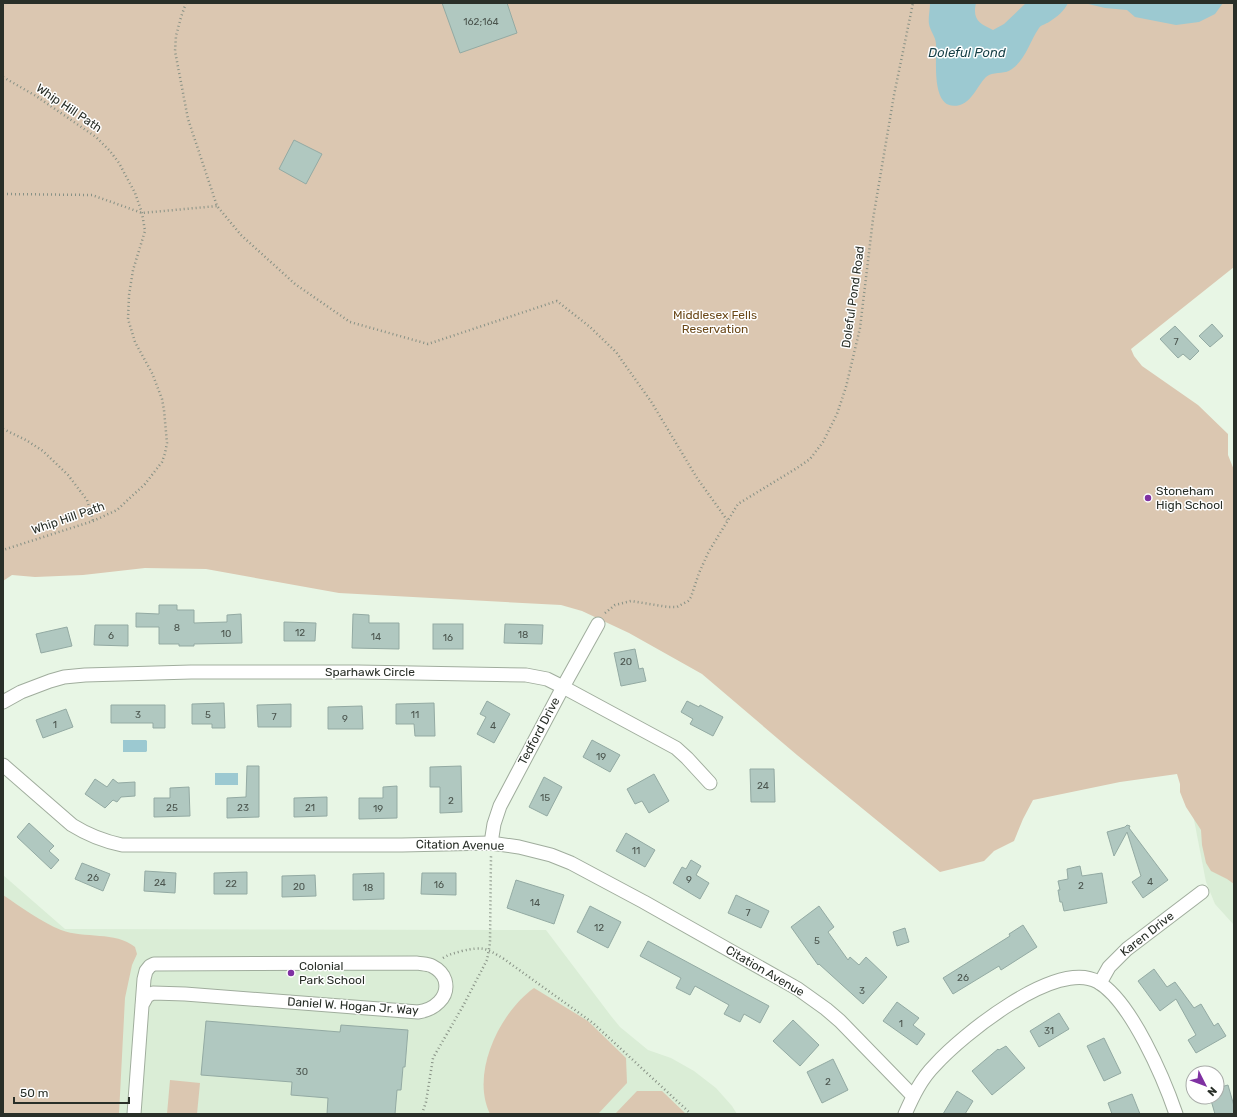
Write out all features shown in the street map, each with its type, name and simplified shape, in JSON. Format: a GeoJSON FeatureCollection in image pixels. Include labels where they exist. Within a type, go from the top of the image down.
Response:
{"type":"FeatureCollection","features":[{"type":"Feature","properties":{"kind":"street","name":"Tedford Drive"},"geometry":{"type":"LineString","coordinates":[[491,843],[494,824],[500,806],[598,624]]}},
{"type":"Feature","properties":{"kind":"street","name":"Sparhawk Circle"},"geometry":{"type":"LineString","coordinates":[[3,702],[10,697],[35,686],[64,677],[134,673],[223,672],[497,674],[536,676],[563,687],[676,748],[710,784]]}},
{"type":"Feature","properties":{"kind":"street","name":"Citation Avenue"},"geometry":{"type":"LineString","coordinates":[[3,766],[72,825],[100,840],[122,845],[402,845],[491,843],[535,850],[551,855],[571,863],[644,902],[798,989],[840,1021],[913,1096]]}},
{"type":"Feature","properties":{"kind":"street","name":"Karen Drive"},"geometry":{"type":"LineString","coordinates":[[1100,983],[1109,967],[1127,949],[1202,892]]}},
{"type":"Feature","properties":{"kind":"street"},"geometry":{"type":"LineString","coordinates":[[134,1114],[146,971],[148,967],[154,964],[365,962],[416,963],[432,966]]}},
{"type":"Feature","properties":{"kind":"street","name":"Daniel W. Hogan Jr. Way"},"geometry":{"type":"LineString","coordinates":[[142,1005],[147,996],[153,993],[185,994],[418,1012],[431,1008],[441,1000],[444,994],[446,984],[443,975],[432,966]]}},
{"type":"Feature","properties":{"kind":"street"},"geometry":{"type":"LineString","coordinates":[[905,1114],[913,1096],[929,1072],[950,1050],[982,1024],[1040,987],[1058,981],[1085,978],[1100,983],[1114,995],[1136,1028],[1158,1070],[1176,1114]]}},
{"type":"Feature","properties":{"kind":"path"},"geometry":{"type":"LineString","coordinates":[[186,3],[180,17],[175,51],[188,119],[217,206],[241,235],[295,284],[350,322],[428,344],[557,301],[590,327],[616,352],[652,404],[697,478],[727,520]]}},
{"type":"Feature","properties":{"kind":"path","name":"Doleful Pond Road"},"geometry":{"type":"LineString","coordinates":[[598,624],[605,614],[615,605],[631,601],[668,607],[677,606],[688,601],[694,592],[699,573],[709,551],[738,504],[758,493],[810,459],[823,442],[837,414],[846,387],[860,328],[873,219],[894,95],[913,3]]}},
{"type":"Feature","properties":{"kind":"path","name":"Whip Hill Path"},"geometry":{"type":"LineString","coordinates":[[3,77],[36,96],[96,137],[110,151],[127,176],[142,213],[145,231],[133,270],[129,295],[128,319],[135,342],[152,373],[162,399],[167,443],[166,453],[162,462],[145,484],[117,510],[93,521],[3,550]]}},
{"type":"Feature","properties":{"kind":"path"},"geometry":{"type":"LineString","coordinates":[[3,194],[92,195],[142,213],[217,206]]}},
{"type":"Feature","properties":{"kind":"path"},"geometry":{"type":"LineString","coordinates":[[3,429],[26,440],[43,451],[68,475],[87,500],[93,521]]}},
{"type":"Feature","properties":{"kind":"path"},"geometry":{"type":"LineString","coordinates":[[422,1114],[426,1102],[432,1058],[471,992],[487,960],[490,943],[491,843]]}},
{"type":"Feature","properties":{"kind":"path"},"geometry":{"type":"LineString","coordinates":[[432,966],[453,953],[478,948],[489,950],[504,959],[593,1023],[690,1113]]}},
{"type":"Feature","properties":{"kind":"shaded area"},"geometry":{"type":"Polygon","coordinates":[[[1234,754],[1234,925],[1215,904],[1206,882],[1185,773],[1234,754]]]}},
{"type":"Feature","properties":{"kind":"shaded area","name":"Colonial Park School"},"geometry":{"type":"Polygon","coordinates":[[[3,875],[65,929],[546,930],[620,1027],[648,1050],[671,1058],[694,1071],[716,1088],[737,1114],[3,1114],[3,875]]]}},
{"type":"Feature","properties":{"kind":"green space","name":"Middlesex Fells Reservation"},"geometry":{"type":"Polygon","coordinates":[[[3,3],[1234,3],[1234,267],[1131,349],[1134,356],[1142,366],[1198,405],[1228,434],[1228,455],[1234,470],[1234,884],[1211,871],[1206,863],[1202,845],[1201,830],[1186,807],[1180,792],[1180,784],[1177,774],[1120,782],[1033,800],[1014,841],[994,851],[984,861],[940,872],[797,755],[702,674],[629,633],[582,611],[561,605],[339,593],[206,569],[145,568],[83,575],[35,577],[12,575],[3,581],[3,3]]]}},
{"type":"Feature","properties":{"kind":"green space"},"geometry":{"type":"Polygon","coordinates":[[[3,895],[39,919],[61,930],[70,933],[118,939],[135,947],[137,954],[132,965],[125,998],[119,1114],[3,1114],[3,895]]]}},
{"type":"Feature","properties":{"kind":"green space"},"geometry":{"type":"Polygon","coordinates":[[[534,988],[588,1021],[626,1058],[627,1083],[598,1114],[490,1114],[485,1098],[484,1080],[486,1062],[500,1028],[510,1012],[534,988]]]}},
{"type":"Feature","properties":{"kind":"green space"},"geometry":{"type":"Polygon","coordinates":[[[170,1080],[200,1083],[197,1114],[167,1114],[170,1080]]]}},
{"type":"Feature","properties":{"kind":"green space"},"geometry":{"type":"Polygon","coordinates":[[[637,1091],[662,1091],[686,1114],[615,1114],[637,1091]]]}},
{"type":"Feature","properties":{"kind":"water","name":"Doleful Pond"},"geometry":{"type":"Polygon","coordinates":[[[930,3],[976,3],[975,14],[978,21],[984,26],[993,30],[1004,24],[1026,3],[1068,3],[1057,16],[1039,28],[1017,65],[1007,72],[989,75],[986,77],[965,103],[960,105],[950,105],[944,101],[939,94],[937,84],[936,41],[929,22],[930,3]]]}},
{"type":"Feature","properties":{"kind":"water"},"geometry":{"type":"Polygon","coordinates":[[[1084,3],[1223,3],[1215,14],[1199,22],[1176,25],[1135,17],[1127,10],[1105,8],[1084,3]]]}},
{"type":"Feature","properties":{"kind":"water"},"geometry":{"type":"Polygon","coordinates":[[[123,740],[146,740],[147,751],[123,752],[123,740]]]}},
{"type":"Feature","properties":{"kind":"water"},"geometry":{"type":"Polygon","coordinates":[[[215,773],[238,773],[238,785],[215,785],[215,773]]]}},
{"type":"Feature","properties":{"kind":"building"},"geometry":{"type":"Polygon","coordinates":[[[442,3],[507,3],[517,33],[460,53],[442,3]]]}},
{"type":"Feature","properties":{"kind":"building"},"geometry":{"type":"Polygon","coordinates":[[[294,140],[322,154],[306,184],[279,169],[294,140]]]}},
{"type":"Feature","properties":{"kind":"building"},"geometry":{"type":"Polygon","coordinates":[[[1212,324],[1223,336],[1210,347],[1199,336],[1212,324]]]}},
{"type":"Feature","properties":{"kind":"building"},"geometry":{"type":"Polygon","coordinates":[[[1175,326],[1199,351],[1190,360],[1183,354],[1178,358],[1160,339],[1175,326]]]}},
{"type":"Feature","properties":{"kind":"building"},"geometry":{"type":"Polygon","coordinates":[[[159,605],[177,605],[177,610],[194,610],[194,623],[227,622],[227,615],[241,614],[242,643],[194,644],[194,646],[159,644],[159,627],[136,627],[136,613],[159,614],[159,605]]]}},
{"type":"Feature","properties":{"kind":"building"},"geometry":{"type":"Polygon","coordinates":[[[353,614],[369,615],[369,623],[399,623],[399,649],[352,648],[353,614]]]}},
{"type":"Feature","properties":{"kind":"building"},"geometry":{"type":"Polygon","coordinates":[[[284,622],[316,623],[315,641],[284,641],[284,622]]]}},
{"type":"Feature","properties":{"kind":"building"},"geometry":{"type":"Polygon","coordinates":[[[433,624],[463,624],[463,649],[433,649],[433,624]]]}},
{"type":"Feature","properties":{"kind":"building"},"geometry":{"type":"Polygon","coordinates":[[[505,624],[543,625],[542,644],[504,643],[505,624]]]}},
{"type":"Feature","properties":{"kind":"building"},"geometry":{"type":"Polygon","coordinates":[[[95,625],[128,625],[128,646],[94,645],[95,625]]]}},
{"type":"Feature","properties":{"kind":"building"},"geometry":{"type":"Polygon","coordinates":[[[67,627],[72,646],[41,653],[36,634],[67,627]]]}},
{"type":"Feature","properties":{"kind":"building"},"geometry":{"type":"Polygon","coordinates":[[[635,649],[639,669],[643,668],[646,681],[621,686],[614,653],[635,649]]]}},
{"type":"Feature","properties":{"kind":"building"},"geometry":{"type":"Polygon","coordinates":[[[487,701],[510,714],[494,743],[477,734],[486,717],[480,714],[487,701]]]}},
{"type":"Feature","properties":{"kind":"building"},"geometry":{"type":"Polygon","coordinates":[[[687,701],[699,707],[700,705],[723,717],[713,736],[690,724],[693,719],[681,712],[687,701]]]}},
{"type":"Feature","properties":{"kind":"building"},"geometry":{"type":"Polygon","coordinates":[[[224,703],[225,728],[212,728],[212,724],[192,724],[192,704],[224,703]]]}},
{"type":"Feature","properties":{"kind":"building"},"geometry":{"type":"Polygon","coordinates":[[[434,703],[435,736],[415,736],[414,724],[396,724],[396,704],[434,703]]]}},
{"type":"Feature","properties":{"kind":"building"},"geometry":{"type":"Polygon","coordinates":[[[291,704],[291,727],[258,727],[257,705],[291,704]]]}},
{"type":"Feature","properties":{"kind":"building"},"geometry":{"type":"Polygon","coordinates":[[[111,705],[165,705],[165,728],[153,728],[153,723],[111,723],[111,705]]]}},
{"type":"Feature","properties":{"kind":"building"},"geometry":{"type":"Polygon","coordinates":[[[362,706],[363,729],[328,729],[328,707],[362,706]]]}},
{"type":"Feature","properties":{"kind":"building"},"geometry":{"type":"Polygon","coordinates":[[[66,709],[73,727],[43,738],[36,720],[66,709]]]}},
{"type":"Feature","properties":{"kind":"building"},"geometry":{"type":"Polygon","coordinates":[[[592,740],[620,755],[610,772],[583,757],[592,740]]]}},
{"type":"Feature","properties":{"kind":"building"},"geometry":{"type":"Polygon","coordinates":[[[247,766],[259,766],[259,817],[227,818],[227,798],[246,797],[247,766]]]}},
{"type":"Feature","properties":{"kind":"building"},"geometry":{"type":"Polygon","coordinates":[[[461,766],[462,812],[440,813],[440,787],[430,787],[430,767],[461,766]]]}},
{"type":"Feature","properties":{"kind":"building"},"geometry":{"type":"Polygon","coordinates":[[[750,769],[774,769],[775,802],[751,802],[750,769]]]}},
{"type":"Feature","properties":{"kind":"building"},"geometry":{"type":"Polygon","coordinates":[[[654,774],[669,801],[649,813],[642,801],[635,804],[627,789],[654,774]]]}},
{"type":"Feature","properties":{"kind":"building"},"geometry":{"type":"Polygon","coordinates":[[[544,777],[562,787],[547,816],[529,807],[544,777]]]}},
{"type":"Feature","properties":{"kind":"building"},"geometry":{"type":"Polygon","coordinates":[[[95,779],[107,787],[113,779],[118,783],[135,782],[135,796],[121,797],[117,802],[113,800],[105,808],[85,794],[95,779]]]}},
{"type":"Feature","properties":{"kind":"building"},"geometry":{"type":"Polygon","coordinates":[[[397,786],[397,818],[359,819],[359,798],[383,798],[383,787],[397,786]]]}},
{"type":"Feature","properties":{"kind":"building"},"geometry":{"type":"Polygon","coordinates":[[[189,787],[190,816],[154,817],[154,798],[170,798],[170,788],[189,787]]]}},
{"type":"Feature","properties":{"kind":"building"},"geometry":{"type":"Polygon","coordinates":[[[327,797],[327,816],[294,817],[294,798],[327,797]]]}},
{"type":"Feature","properties":{"kind":"building"},"geometry":{"type":"Polygon","coordinates":[[[29,823],[54,846],[49,851],[59,860],[51,869],[17,837],[29,823]]]}},
{"type":"Feature","properties":{"kind":"building"},"geometry":{"type":"Polygon","coordinates":[[[1127,825],[1130,826],[1129,828],[1168,880],[1143,898],[1132,882],[1141,876],[1127,832],[1114,856],[1107,832],[1125,827],[1127,825]]]}},
{"type":"Feature","properties":{"kind":"building"},"geometry":{"type":"Polygon","coordinates":[[[626,833],[655,850],[645,867],[616,851],[626,833]]]}},
{"type":"Feature","properties":{"kind":"building"},"geometry":{"type":"Polygon","coordinates":[[[691,860],[701,866],[696,875],[709,883],[700,899],[673,883],[682,867],[686,869],[691,860]]]}},
{"type":"Feature","properties":{"kind":"building"},"geometry":{"type":"Polygon","coordinates":[[[82,863],[110,874],[103,891],[75,879],[82,863]]]}},
{"type":"Feature","properties":{"kind":"building"},"geometry":{"type":"Polygon","coordinates":[[[1080,866],[1082,876],[1102,873],[1107,903],[1064,911],[1062,902],[1060,902],[1058,881],[1068,879],[1067,869],[1080,866]]]}},
{"type":"Feature","properties":{"kind":"building"},"geometry":{"type":"Polygon","coordinates":[[[145,871],[176,873],[175,893],[144,891],[145,871]]]}},
{"type":"Feature","properties":{"kind":"building"},"geometry":{"type":"Polygon","coordinates":[[[247,872],[247,894],[214,894],[214,873],[247,872]]]}},
{"type":"Feature","properties":{"kind":"building"},"geometry":{"type":"Polygon","coordinates":[[[384,873],[384,899],[353,900],[353,874],[384,873]]]}},
{"type":"Feature","properties":{"kind":"building"},"geometry":{"type":"Polygon","coordinates":[[[422,873],[456,873],[456,895],[421,894],[422,873]]]}},
{"type":"Feature","properties":{"kind":"building"},"geometry":{"type":"Polygon","coordinates":[[[315,875],[316,896],[282,897],[282,876],[315,875]]]}},
{"type":"Feature","properties":{"kind":"building"},"geometry":{"type":"Polygon","coordinates":[[[516,880],[564,895],[554,924],[507,908],[516,880]]]}},
{"type":"Feature","properties":{"kind":"building"},"geometry":{"type":"Polygon","coordinates":[[[736,895],[769,911],[761,928],[728,913],[736,895]]]}},
{"type":"Feature","properties":{"kind":"building"},"geometry":{"type":"Polygon","coordinates":[[[590,906],[621,922],[608,948],[577,932],[590,906]]]}},
{"type":"Feature","properties":{"kind":"building"},"geometry":{"type":"Polygon","coordinates":[[[819,906],[834,927],[828,932],[848,960],[850,957],[859,965],[866,957],[887,977],[863,1004],[819,964],[818,965],[791,927],[819,906]]]}},
{"type":"Feature","properties":{"kind":"building"},"geometry":{"type":"Polygon","coordinates":[[[1023,925],[1037,947],[1001,970],[999,966],[953,994],[943,978],[1010,936],[1009,934],[1023,925]]]}},
{"type":"Feature","properties":{"kind":"building"},"geometry":{"type":"Polygon","coordinates":[[[905,928],[909,942],[897,946],[893,932],[905,928]]]}},
{"type":"Feature","properties":{"kind":"building"},"geometry":{"type":"Polygon","coordinates":[[[648,941],[769,1006],[760,1023],[744,1014],[740,1022],[724,1014],[729,1005],[695,986],[690,995],[676,988],[681,978],[640,956],[648,941]]]}},
{"type":"Feature","properties":{"kind":"building"},"geometry":{"type":"Polygon","coordinates":[[[1154,969],[1167,987],[1175,982],[1194,1008],[1201,1004],[1214,1026],[1218,1023],[1226,1036],[1196,1053],[1188,1040],[1196,1035],[1176,999],[1160,1011],[1138,981],[1154,969]]]}},
{"type":"Feature","properties":{"kind":"building"},"geometry":{"type":"Polygon","coordinates":[[[897,1002],[919,1018],[913,1025],[925,1034],[917,1045],[883,1021],[897,1002]]]}},
{"type":"Feature","properties":{"kind":"building"},"geometry":{"type":"Polygon","coordinates":[[[1059,1013],[1069,1029],[1039,1047],[1030,1031],[1059,1013]]]}},
{"type":"Feature","properties":{"kind":"building"},"geometry":{"type":"Polygon","coordinates":[[[793,1020],[819,1045],[800,1066],[773,1041],[793,1020]]]}},
{"type":"Feature","properties":{"kind":"building"},"geometry":{"type":"Polygon","coordinates":[[[206,1021],[340,1032],[341,1025],[408,1030],[405,1067],[403,1067],[401,1090],[397,1090],[395,1114],[327,1114],[328,1098],[291,1095],[292,1082],[201,1075],[206,1021]]]}},
{"type":"Feature","properties":{"kind":"building"},"geometry":{"type":"Polygon","coordinates":[[[1104,1038],[1121,1073],[1104,1081],[1087,1046],[1104,1038]]]}},
{"type":"Feature","properties":{"kind":"building"},"geometry":{"type":"Polygon","coordinates":[[[1006,1046],[1025,1068],[992,1095],[972,1071],[998,1049],[999,1050],[1006,1046]]]}},
{"type":"Feature","properties":{"kind":"building"},"geometry":{"type":"Polygon","coordinates":[[[833,1059],[848,1090],[822,1103],[807,1072],[833,1059]]]}},
{"type":"Feature","properties":{"kind":"building"},"geometry":{"type":"Polygon","coordinates":[[[1228,1085],[1234,1106],[1234,1114],[1215,1114],[1212,1105],[1225,1105],[1225,1086],[1228,1085]]]}},
{"type":"Feature","properties":{"kind":"building"},"geometry":{"type":"Polygon","coordinates":[[[957,1091],[973,1101],[965,1114],[943,1114],[957,1091]]]}},
{"type":"Feature","properties":{"kind":"building"},"geometry":{"type":"Polygon","coordinates":[[[1132,1094],[1140,1114],[1112,1114],[1108,1103],[1132,1094]]]}},
{"type":"Feature","properties":{"kind":"place","name":"Stoneham High School"},"geometry":{"type":"Point","coordinates":[1148,498]}},
{"type":"Feature","properties":{"kind":"place","name":"Colonial Park School"},"geometry":{"type":"Point","coordinates":[291,973]}}]}
